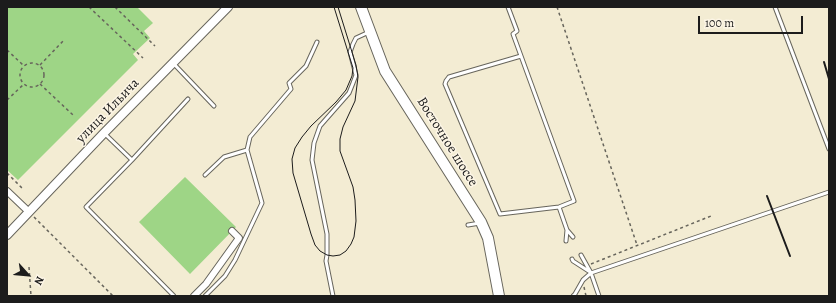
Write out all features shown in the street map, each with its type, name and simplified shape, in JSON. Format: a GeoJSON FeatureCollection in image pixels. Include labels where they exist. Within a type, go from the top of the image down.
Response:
{"type":"FeatureCollection","features":[{"type":"Feature","properties":{"kind":"main road","name":"Восточное шоссе"},"geometry":{"type":"LineString","coordinates":[[361,7],[385,71],[481,222],[488,238],[499,296]]}},
{"type":"Feature","properties":{"kind":"street","name":"улица Ильича"},"geometry":{"type":"LineString","coordinates":[[7,235],[104,133],[228,7]]}},
{"type":"Feature","properties":{"kind":"street"},"geometry":{"type":"LineString","coordinates":[[7,191],[29,212]]}},
{"type":"Feature","properties":{"kind":"street"},"geometry":{"type":"LineString","coordinates":[[194,296],[206,284],[239,238],[232,231]]}},
{"type":"Feature","properties":{"kind":"lane"},"geometry":{"type":"LineString","coordinates":[[508,7],[517,31],[513,34],[520,56],[574,201],[559,207],[500,214],[446,87],[446,80],[449,77],[520,56]]}},
{"type":"Feature","properties":{"kind":"lane"},"geometry":{"type":"LineString","coordinates":[[776,7],[829,149]]}},
{"type":"Feature","properties":{"kind":"lane"},"geometry":{"type":"LineString","coordinates":[[333,296],[326,261],[327,234],[312,160],[314,142],[320,126],[349,93],[356,75],[350,52],[356,38],[371,31]]}},
{"type":"Feature","properties":{"kind":"lane"},"geometry":{"type":"LineString","coordinates":[[206,296],[225,276],[235,260],[262,203],[246,150],[250,137],[291,89],[289,82],[306,66],[317,42]]}},
{"type":"Feature","properties":{"kind":"lane"},"geometry":{"type":"LineString","coordinates":[[173,63],[214,106]]}},
{"type":"Feature","properties":{"kind":"lane"},"geometry":{"type":"LineString","coordinates":[[174,296],[86,207],[188,99]]}},
{"type":"Feature","properties":{"kind":"lane"},"geometry":{"type":"LineString","coordinates":[[104,133],[132,160]]}},
{"type":"Feature","properties":{"kind":"lane"},"geometry":{"type":"LineString","coordinates":[[205,175],[224,157],[246,150]]}},
{"type":"Feature","properties":{"kind":"lane"},"geometry":{"type":"LineString","coordinates":[[567,296],[574,295],[583,280],[591,273],[829,192]]}},
{"type":"Feature","properties":{"kind":"lane"},"geometry":{"type":"LineString","coordinates":[[559,207],[567,230],[573,237]]}},
{"type":"Feature","properties":{"kind":"lane"},"geometry":{"type":"LineString","coordinates":[[468,225],[481,222]]}},
{"type":"Feature","properties":{"kind":"lane"},"geometry":{"type":"LineString","coordinates":[[566,241],[567,230]]}},
{"type":"Feature","properties":{"kind":"lane"},"geometry":{"type":"LineString","coordinates":[[581,255],[591,273],[599,296]]}},
{"type":"Feature","properties":{"kind":"lane"},"geometry":{"type":"LineString","coordinates":[[572,259],[591,273]]}},
{"type":"Feature","properties":{"kind":"path"},"geometry":{"type":"LineString","coordinates":[[89,7],[143,58]]}},
{"type":"Feature","properties":{"kind":"path"},"geometry":{"type":"LineString","coordinates":[[115,7],[155,46]]}},
{"type":"Feature","properties":{"kind":"path"},"geometry":{"type":"LineString","coordinates":[[557,7],[637,245]]}},
{"type":"Feature","properties":{"kind":"path"},"geometry":{"type":"LineString","coordinates":[[39,65],[65,39]]}},
{"type":"Feature","properties":{"kind":"path"},"geometry":{"type":"LineString","coordinates":[[7,50],[23,66]]}},
{"type":"Feature","properties":{"kind":"path"},"geometry":{"type":"LineString","coordinates":[[33,62],[39,65],[42,68],[44,77],[40,84],[32,87],[24,84],[20,77],[23,66],[33,62]]}},
{"type":"Feature","properties":{"kind":"path"},"geometry":{"type":"LineString","coordinates":[[7,100],[24,84]]}},
{"type":"Feature","properties":{"kind":"path"},"geometry":{"type":"LineString","coordinates":[[40,84],[73,115]]}},
{"type":"Feature","properties":{"kind":"path"},"geometry":{"type":"LineString","coordinates":[[7,173],[22,188]]}},
{"type":"Feature","properties":{"kind":"path"},"geometry":{"type":"LineString","coordinates":[[29,212],[113,296]]}},
{"type":"Feature","properties":{"kind":"path"},"geometry":{"type":"LineString","coordinates":[[588,267],[590,264],[712,216]]}},
{"type":"Feature","properties":{"kind":"path"},"geometry":{"type":"LineString","coordinates":[[29,267],[31,296]]}},
{"type":"Feature","properties":{"kind":"path"},"geometry":{"type":"LineString","coordinates":[[583,280],[586,296]]}},
{"type":"Feature","properties":{"kind":"green space"},"geometry":{"type":"Polygon","coordinates":[[[7,7],[137,7],[153,23],[144,31],[150,38],[133,54],[138,60],[18,180],[7,170],[7,7]]]}},
{"type":"Feature","properties":{"kind":"green space"},"geometry":{"type":"Polygon","coordinates":[[[185,177],[236,227],[190,274],[139,222],[185,177]]]}},
{"type":"Feature","properties":{"kind":"tram line"},"geometry":{"type":"LineString","coordinates":[[334,7],[353,68],[352,76],[346,90],[302,137],[295,148],[292,159],[293,173],[315,245],[320,251],[327,255],[333,256],[340,255],[346,251],[351,244],[354,237],[356,221],[353,187],[340,151],[340,139],[343,127],[355,101],[358,77],[356,65],[338,7]]}},
{"type":"Feature","properties":{"kind":"railway"},"geometry":{"type":"LineString","coordinates":[[824,62],[829,79]]}},
{"type":"Feature","properties":{"kind":"railway"},"geometry":{"type":"LineString","coordinates":[[767,196],[790,256]]}}]}
